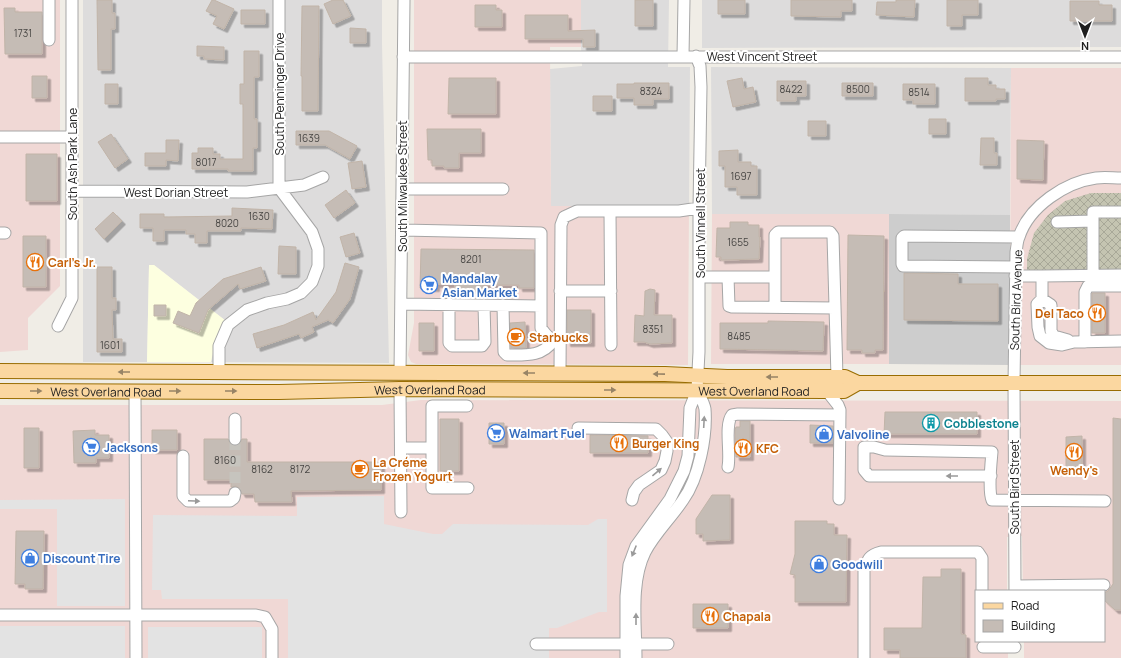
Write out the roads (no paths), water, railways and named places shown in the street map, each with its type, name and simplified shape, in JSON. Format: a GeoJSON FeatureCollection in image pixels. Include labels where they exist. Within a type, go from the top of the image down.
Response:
{"type":"FeatureCollection","features":[{"type":"Feature","properties":{"kind":"main road","name":"West Overland Road"},"geometry":{"type":"LineString","coordinates":[[0,371],[665,374],[697,383],[827,391],[844,391],[858,383]]}},
{"type":"Feature","properties":{"kind":"main road"},"geometry":{"type":"LineString","coordinates":[[135,391],[144,382],[148,381],[209,381],[219,372]]}},
{"type":"Feature","properties":{"kind":"main road"},"geometry":{"type":"LineString","coordinates":[[249,391],[253,381],[293,380],[329,372]]}},
{"type":"Feature","properties":{"kind":"main road"},"geometry":{"type":"LineString","coordinates":[[279,392],[329,382],[388,381],[400,373]]}},
{"type":"Feature","properties":{"kind":"main road"},"geometry":{"type":"LineString","coordinates":[[400,389],[411,381],[468,381],[490,373]]}},
{"type":"Feature","properties":{"kind":"main road","name":"West Overland Road"},"geometry":{"type":"LineString","coordinates":[[0,391],[279,392],[697,383],[837,377],[845,377],[858,383],[1121,383]]}},
{"type":"Feature","properties":{"kind":"street"},"geometry":{"type":"LineString","coordinates":[[49,0],[49,40]]}},
{"type":"Feature","properties":{"kind":"street","name":"South Ash Park Lane"},"geometry":{"type":"LineString","coordinates":[[58,326],[72,298],[72,0]]}},
{"type":"Feature","properties":{"kind":"street","name":"South Penninger Drive"},"geometry":{"type":"LineString","coordinates":[[279,0],[279,188]]}},
{"type":"Feature","properties":{"kind":"street","name":"South Milwaukee Street"},"geometry":{"type":"LineString","coordinates":[[400,373],[404,0]]}},
{"type":"Feature","properties":{"kind":"street"},"geometry":{"type":"LineString","coordinates":[[683,56],[684,0]]}},
{"type":"Feature","properties":{"kind":"street","name":"South Vinnell Street"},"geometry":{"type":"LineString","coordinates":[[696,56],[700,66],[701,87],[699,208],[700,277],[697,383]]}},
{"type":"Feature","properties":{"kind":"street","name":"West Vincent Street"},"geometry":{"type":"LineString","coordinates":[[403,57],[1121,57]]}},
{"type":"Feature","properties":{"kind":"street"},"geometry":{"type":"LineString","coordinates":[[0,136],[72,137]]}},
{"type":"Feature","properties":{"kind":"street"},"geometry":{"type":"LineString","coordinates":[[279,188],[304,185],[322,178]]}},
{"type":"Feature","properties":{"kind":"street","name":"South Bird Avenue"},"geometry":{"type":"LineString","coordinates":[[1014,383],[1015,272],[1016,252],[1019,237],[1030,217],[1045,201],[1064,188],[1097,178],[1121,178]]}},
{"type":"Feature","properties":{"kind":"street"},"geometry":{"type":"LineString","coordinates":[[219,372],[219,346],[228,325],[247,310],[267,303],[287,299],[301,293],[312,282],[318,266],[318,249],[312,232],[279,188]]}},
{"type":"Feature","properties":{"kind":"street","name":"West Dorian Street"},"geometry":{"type":"LineString","coordinates":[[72,192],[247,192],[279,188]]}},
{"type":"Feature","properties":{"kind":"street"},"geometry":{"type":"LineString","coordinates":[[402,189],[503,189]]}},
{"type":"Feature","properties":{"kind":"street"},"geometry":{"type":"LineString","coordinates":[[560,373],[556,342],[560,291],[561,225],[564,217],[577,211],[680,211],[699,208]]}},
{"type":"Feature","properties":{"kind":"street"},"geometry":{"type":"LineString","coordinates":[[610,211],[611,345]]}},
{"type":"Feature","properties":{"kind":"street"},"geometry":{"type":"LineString","coordinates":[[1093,275],[1093,212],[1121,212]]}},
{"type":"Feature","properties":{"kind":"street"},"geometry":{"type":"LineString","coordinates":[[1057,222],[1093,221]]}},
{"type":"Feature","properties":{"kind":"street"},"geometry":{"type":"LineString","coordinates":[[402,230],[541,233],[541,328],[556,342]]}},
{"type":"Feature","properties":{"kind":"street"},"geometry":{"type":"LineString","coordinates":[[775,307],[775,235],[778,232],[830,232],[833,236],[837,377]]}},
{"type":"Feature","properties":{"kind":"street"},"geometry":{"type":"LineString","coordinates":[[1019,237],[904,236],[902,238],[902,264],[903,266],[1015,272],[1042,276],[1121,275]]}},
{"type":"Feature","properties":{"kind":"street"},"geometry":{"type":"LineString","coordinates":[[1042,276],[1042,299],[1051,305],[1051,331],[1054,336],[1079,342],[1121,341]]}},
{"type":"Feature","properties":{"kind":"street"},"geometry":{"type":"LineString","coordinates":[[700,277],[775,277]]}},
{"type":"Feature","properties":{"kind":"street"},"geometry":{"type":"LineString","coordinates":[[728,277],[729,306],[732,307],[835,308]]}},
{"type":"Feature","properties":{"kind":"street"},"geometry":{"type":"LineString","coordinates":[[1079,342],[1085,292],[1088,286],[1121,286]]}},
{"type":"Feature","properties":{"kind":"street"},"geometry":{"type":"LineString","coordinates":[[560,291],[610,291]]}},
{"type":"Feature","properties":{"kind":"street"},"geometry":{"type":"LineString","coordinates":[[401,304],[541,306]]}},
{"type":"Feature","properties":{"kind":"street"},"geometry":{"type":"LineString","coordinates":[[449,304],[449,343],[452,346],[482,346],[485,342],[484,305]]}},
{"type":"Feature","properties":{"kind":"street"},"geometry":{"type":"LineString","coordinates":[[503,305],[504,352],[507,355],[532,355],[548,348],[556,342]]}},
{"type":"Feature","properties":{"kind":"street"},"geometry":{"type":"LineString","coordinates":[[626,658],[631,645],[638,571],[645,552],[684,499],[695,478],[701,456],[705,408],[697,383]]}},
{"type":"Feature","properties":{"kind":"street"},"geometry":{"type":"LineString","coordinates":[[636,658],[631,645],[626,591],[629,565],[636,546],[670,499],[684,471],[688,456],[690,408],[697,383]]}},
{"type":"Feature","properties":{"kind":"street","name":"South Bird Street"},"geometry":{"type":"LineString","coordinates":[[1014,383],[1015,588]]}},
{"type":"Feature","properties":{"kind":"street"},"geometry":{"type":"LineString","coordinates":[[400,389],[401,512]]}},
{"type":"Feature","properties":{"kind":"street"},"geometry":{"type":"LineString","coordinates":[[135,391],[136,658]]}},
{"type":"Feature","properties":{"kind":"street"},"geometry":{"type":"LineString","coordinates":[[827,391],[838,405],[840,415],[839,498]]}},
{"type":"Feature","properties":{"kind":"street"},"geometry":{"type":"LineString","coordinates":[[467,406],[432,406],[432,488],[468,488]]}},
{"type":"Feature","properties":{"kind":"street"},"geometry":{"type":"LineString","coordinates":[[728,467],[730,455],[729,421],[732,415],[840,415]]}},
{"type":"Feature","properties":{"kind":"street"},"geometry":{"type":"LineString","coordinates":[[235,419],[235,440]]}},
{"type":"Feature","properties":{"kind":"street"},"geometry":{"type":"LineString","coordinates":[[578,428],[656,429],[662,435],[667,442],[668,451],[661,470],[639,485],[634,492],[632,500]]}},
{"type":"Feature","properties":{"kind":"street"},"geometry":{"type":"LineString","coordinates":[[991,476],[869,476],[864,470],[864,447],[874,447],[885,450],[992,452],[991,476],[990,497],[992,500],[1105,501]]}},
{"type":"Feature","properties":{"kind":"street"},"geometry":{"type":"LineString","coordinates":[[401,448],[432,448]]}},
{"type":"Feature","properties":{"kind":"street"},"geometry":{"type":"LineString","coordinates":[[183,456],[184,496],[186,500],[230,501],[234,498],[235,493]]}},
{"type":"Feature","properties":{"kind":"street"},"geometry":{"type":"LineString","coordinates":[[864,658],[864,570],[868,560],[873,554],[881,552],[978,552],[982,558],[982,590]]}},
{"type":"Feature","properties":{"kind":"street"},"geometry":{"type":"LineString","coordinates":[[1015,588],[1104,585]]}},
{"type":"Feature","properties":{"kind":"street"},"geometry":{"type":"LineString","coordinates":[[0,615],[256,615],[265,617],[272,630],[272,658]]}},
{"type":"Feature","properties":{"kind":"street"},"geometry":{"type":"LineString","coordinates":[[536,644],[668,644]]}},
{"type":"Feature","properties":{"kind":"street"},"geometry":{"type":"LineString","coordinates":[[983,649],[1015,649]]}},
{"type":"Feature","properties":{"kind":"tunnel"},"geometry":{"type":"LineString","coordinates":[[235,439],[235,493]]}},
{"type":"Feature","properties":{"kind":"place","name":"Carl's Jr."},"geometry":{"type":"Point","coordinates":[35,262]}},
{"type":"Feature","properties":{"kind":"place","name":"Mandalay Asian Market"},"geometry":{"type":"Point","coordinates":[429,285]}},
{"type":"Feature","properties":{"kind":"place","name":"Del Taco"},"geometry":{"type":"Point","coordinates":[1097,313]}},
{"type":"Feature","properties":{"kind":"place","name":"Starbucks"},"geometry":{"type":"Point","coordinates":[516,337]}},
{"type":"Feature","properties":{"kind":"place","name":"Cobblestone"},"geometry":{"type":"Point","coordinates":[931,423]}},
{"type":"Feature","properties":{"kind":"place","name":"Walmart Fuel"},"geometry":{"type":"Point","coordinates":[496,433]}},
{"type":"Feature","properties":{"kind":"place","name":"Valvoline"},"geometry":{"type":"Point","coordinates":[824,434]}},
{"type":"Feature","properties":{"kind":"place","name":"Burger King"},"geometry":{"type":"Point","coordinates":[619,443]}},
{"type":"Feature","properties":{"kind":"place","name":"Jacksons"},"geometry":{"type":"Point","coordinates":[91,447]}},
{"type":"Feature","properties":{"kind":"place","name":"KFC"},"geometry":{"type":"Point","coordinates":[743,448]}},
{"type":"Feature","properties":{"kind":"place","name":"Wendy's"},"geometry":{"type":"Point","coordinates":[1074,452]}},
{"type":"Feature","properties":{"kind":"place","name":"La Créme Frozen Yogurt"},"geometry":{"type":"Point","coordinates":[360,469]}},
{"type":"Feature","properties":{"kind":"place","name":"Discount Tire"},"geometry":{"type":"Point","coordinates":[30,558]}},
{"type":"Feature","properties":{"kind":"place","name":"Goodwill"},"geometry":{"type":"Point","coordinates":[819,564]}},
{"type":"Feature","properties":{"kind":"place","name":"Chapala"},"geometry":{"type":"Point","coordinates":[710,616]}}]}
